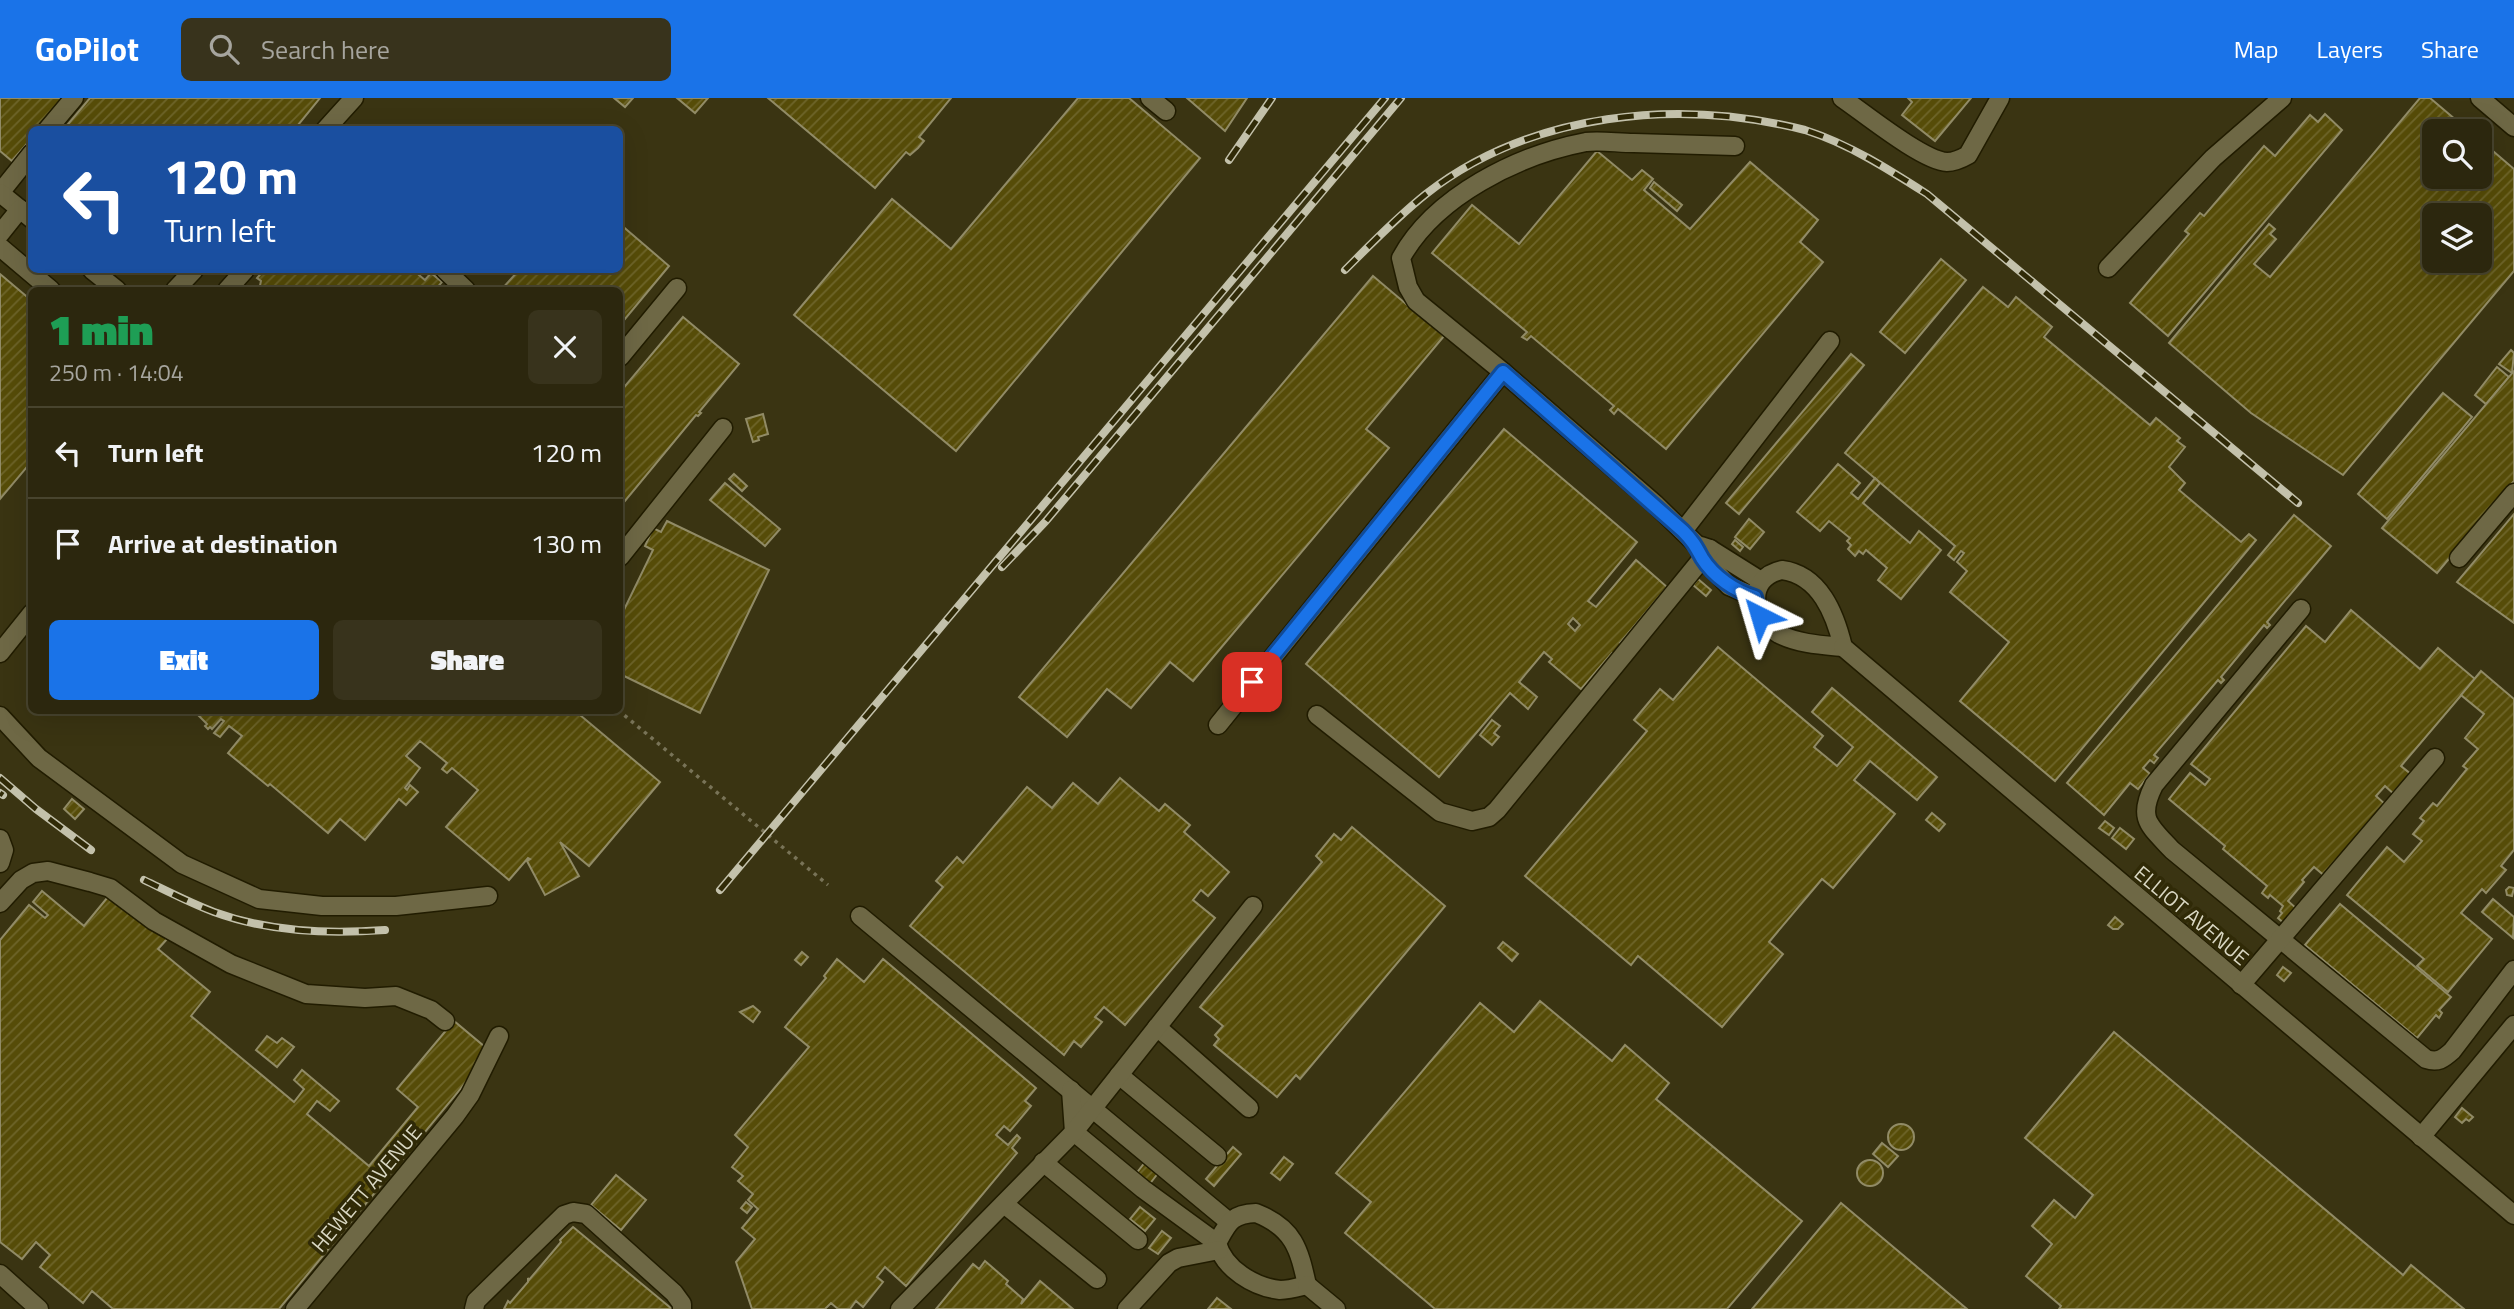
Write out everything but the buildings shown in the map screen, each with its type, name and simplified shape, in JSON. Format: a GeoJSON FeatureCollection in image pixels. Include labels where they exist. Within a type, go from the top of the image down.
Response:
{"type":"FeatureCollection","features":[{"type":"Feature","properties":{"kind":"street"},"geometry":{"type":"LineString","coordinates":[[50,126],[74,98]]}},
{"type":"Feature","properties":{"kind":"street"},"geometry":{"type":"LineString","coordinates":[[329,126],[354,98]]}},
{"type":"Feature","properties":{"kind":"street"},"geometry":{"type":"LineString","coordinates":[[1150,98],[1166,111]]}},
{"type":"Feature","properties":{"kind":"street"},"geometry":{"type":"LineString","coordinates":[[1842,98],[1916,149],[1945,162],[1959,160],[1968,155],[2000,98]]}},
{"type":"Feature","properties":{"kind":"street"},"geometry":{"type":"LineString","coordinates":[[2108,268],[2213,158],[2282,98]]}},
{"type":"Feature","properties":{"kind":"street"},"geometry":{"type":"LineString","coordinates":[[2480,98],[2514,127]]}},
{"type":"Feature","properties":{"kind":"street"},"geometry":{"type":"LineString","coordinates":[[1735,146],[1588,142],[1532,157],[1494,174],[1425,223],[1410,240],[1401,258],[1408,287],[1416,301],[1503,372],[1683,531],[1703,551],[1729,586],[1758,589]]}},
{"type":"Feature","properties":{"kind":"street"},"geometry":{"type":"LineString","coordinates":[[0,234],[26,214],[0,193],[28,158]]}},
{"type":"Feature","properties":{"kind":"street"},"geometry":{"type":"LineString","coordinates":[[0,247],[28,271]]}},
{"type":"Feature","properties":{"kind":"street"},"geometry":{"type":"LineString","coordinates":[[31,273],[47,287]]}},
{"type":"Feature","properties":{"kind":"street"},"geometry":{"type":"LineString","coordinates":[[96,273],[113,287]]}},
{"type":"Feature","properties":{"kind":"street"},"geometry":{"type":"LineString","coordinates":[[230,287],[242,273]]}},
{"type":"Feature","properties":{"kind":"street"},"geometry":{"type":"LineString","coordinates":[[448,273],[463,287]]}},
{"type":"Feature","properties":{"kind":"street"},"geometry":{"type":"LineString","coordinates":[[623,353],[677,288]]}},
{"type":"Feature","properties":{"kind":"street"},"geometry":{"type":"LineString","coordinates":[[1683,531],[1830,341]]}},
{"type":"Feature","properties":{"kind":"street"},"geometry":{"type":"LineString","coordinates":[[1218,725],[1503,372]]}},
{"type":"Feature","properties":{"kind":"street"},"geometry":{"type":"LineString","coordinates":[[623,553],[723,428]]}},
{"type":"Feature","properties":{"kind":"street"},"geometry":{"type":"LineString","coordinates":[[2459,558],[2514,493]]}},
{"type":"Feature","properties":{"kind":"street"},"geometry":{"type":"LineString","coordinates":[[1317,715],[1440,812],[1472,821],[1489,817],[1703,551]]}},
{"type":"Feature","properties":{"kind":"street"},"geometry":{"type":"LineString","coordinates":[[1794,571],[1806,577],[1829,606],[1843,647],[1810,645],[1777,633],[1760,616],[1758,589],[1769,573],[1794,571]]}},
{"type":"Feature","properties":{"kind":"street"},"geometry":{"type":"LineString","coordinates":[[2301,609],[2154,785],[2146,802],[2146,817],[2151,828],[2172,850],[2426,1059],[2443,1060],[2452,1051],[2514,970]]}},
{"type":"Feature","properties":{"kind":"street"},"geometry":{"type":"LineString","coordinates":[[0,653],[28,618]]}},
{"type":"Feature","properties":{"kind":"street","name":"ELLIOT AVENUE"},"geometry":{"type":"LineString","coordinates":[[1843,647],[2514,1215]]}},
{"type":"Feature","properties":{"kind":"street"},"geometry":{"type":"LineString","coordinates":[[0,716],[39,758],[182,864],[258,899],[322,906],[396,906],[488,896]]}},
{"type":"Feature","properties":{"kind":"street"},"geometry":{"type":"LineString","coordinates":[[2241,985],[2435,758]]}},
{"type":"Feature","properties":{"kind":"street"},"geometry":{"type":"LineString","coordinates":[[0,839],[4,850],[0,863]]}},
{"type":"Feature","properties":{"kind":"street"},"geometry":{"type":"LineString","coordinates":[[0,903],[21,880],[40,871],[90,882],[110,888],[154,921],[230,964],[306,994],[365,998],[396,996],[431,1010],[445,1021]]}},
{"type":"Feature","properties":{"kind":"street"},"geometry":{"type":"LineString","coordinates":[[900,1309],[1074,1132],[1253,906]]}},
{"type":"Feature","properties":{"kind":"street"},"geometry":{"type":"LineString","coordinates":[[860,916],[1228,1221]]}},
{"type":"Feature","properties":{"kind":"street"},"geometry":{"type":"LineString","coordinates":[[1157,1027],[1249,1108]]}},
{"type":"Feature","properties":{"kind":"street"},"geometry":{"type":"LineString","coordinates":[[2421,1137],[2511,1035]]}},
{"type":"Feature","properties":{"kind":"street","name":"HEWETT AVENUE"},"geometry":{"type":"LineString","coordinates":[[295,1309],[430,1148],[470,1095],[499,1036]]}},
{"type":"Feature","properties":{"kind":"street"},"geometry":{"type":"LineString","coordinates":[[1119,1075],[1217,1156]]}},
{"type":"Feature","properties":{"kind":"street"},"geometry":{"type":"LineString","coordinates":[[1072,1090],[1074,1132],[1218,1246],[1239,1275],[1279,1290],[1307,1285]]}},
{"type":"Feature","properties":{"kind":"street"},"geometry":{"type":"LineString","coordinates":[[1043,1162],[1138,1240]]}},
{"type":"Feature","properties":{"kind":"street"},"geometry":{"type":"LineString","coordinates":[[1004,1204],[1097,1279]]}},
{"type":"Feature","properties":{"kind":"street"},"geometry":{"type":"LineString","coordinates":[[474,1309],[476,1301],[564,1215],[573,1212],[586,1214],[674,1293],[682,1304],[682,1309]]}},
{"type":"Feature","properties":{"kind":"street"},"geometry":{"type":"LineString","coordinates":[[1218,1246],[1228,1221],[1244,1214],[1256,1213],[1280,1226],[1298,1248],[1307,1285],[1336,1309]]}},
{"type":"Feature","properties":{"kind":"street"},"geometry":{"type":"LineString","coordinates":[[1127,1309],[1169,1263],[1218,1246]]}},
{"type":"Feature","properties":{"kind":"street"},"geometry":{"type":"LineString","coordinates":[[0,1274],[39,1309]]}},
{"type":"Feature","properties":{"kind":"path"},"geometry":{"type":"LineString","coordinates":[[623,714],[828,885]]}},
{"type":"Feature","properties":{"kind":"railway"},"geometry":{"type":"LineString","coordinates":[[1229,160],[1272,98]]}},
{"type":"Feature","properties":{"kind":"railway"},"geometry":{"type":"LineString","coordinates":[[720,890],[1385,98]]}},
{"type":"Feature","properties":{"kind":"railway"},"geometry":{"type":"LineString","coordinates":[[1002,567],[1046,521],[1401,98]]}},
{"type":"Feature","properties":{"kind":"railway"},"geometry":{"type":"LineString","coordinates":[[1345,270],[1415,203],[1467,166],[1512,145],[1559,129],[1607,119],[1707,115],[1757,120],[1805,130],[1853,150],[1927,194],[2298,503]]}},
{"type":"Feature","properties":{"kind":"railway"},"geometry":{"type":"LineString","coordinates":[[0,778],[91,850]]}},
{"type":"Feature","properties":{"kind":"railway"},"geometry":{"type":"LineString","coordinates":[[144,880],[205,908],[256,924],[298,930],[385,930]]}},
{"type":"Feature","properties":{"kind":"route"},"geometry":{"type":"LineString","coordinates":[[1252,682],[1503,372],[1655,504],[1697,545],[1703,558],[1729,586],[1755,597],[1760,616]]}}]}
